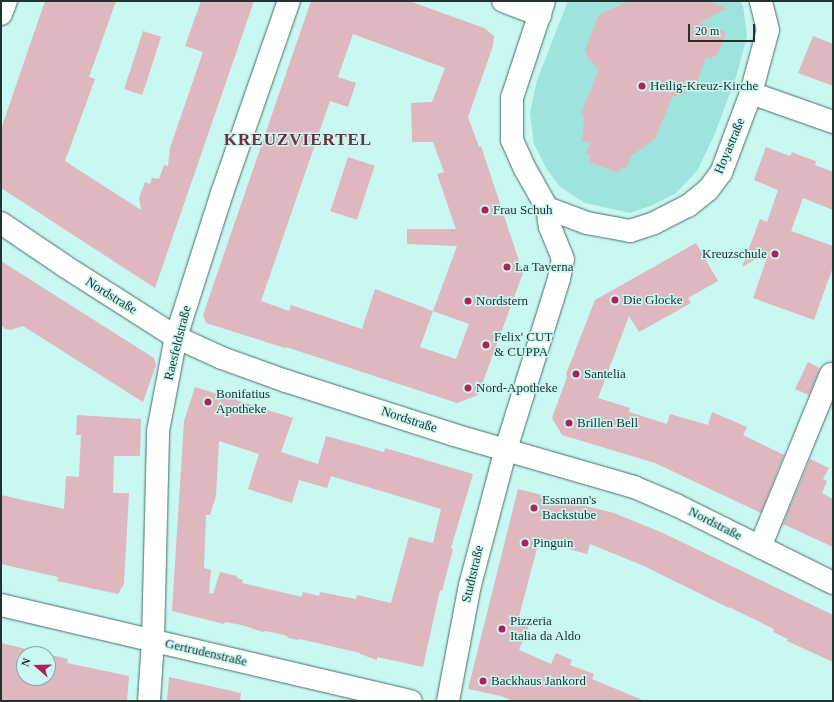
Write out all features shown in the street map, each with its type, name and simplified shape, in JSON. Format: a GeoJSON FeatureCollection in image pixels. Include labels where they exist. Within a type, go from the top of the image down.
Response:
{"type":"FeatureCollection","features":[{"type":"Feature","properties":{"kind":"street"},"geometry":{"type":"LineString","coordinates":[[1,14],[6,1]]}},
{"type":"Feature","properties":{"kind":"street","name":"Raesfeldstraße"},"geometry":{"type":"LineString","coordinates":[[149,701],[154,640],[158,431],[176,336],[222,193],[289,1]]}},
{"type":"Feature","properties":{"kind":"street"},"geometry":{"type":"LineString","coordinates":[[503,1],[542,8],[512,98],[512,140],[524,167],[547,208],[550,227],[563,259],[559,279],[506,449]]}},
{"type":"Feature","properties":{"kind":"street","name":"Hoyastraße"},"geometry":{"type":"LineString","coordinates":[[547,208],[587,223],[630,231],[654,223],[688,206],[708,190],[720,173],[751,93],[768,30],[760,1]]}},
{"type":"Feature","properties":{"kind":"street"},"geometry":{"type":"LineString","coordinates":[[751,93],[833,122]]}},
{"type":"Feature","properties":{"kind":"street","name":"Nordstraße"},"geometry":{"type":"LineString","coordinates":[[1,224],[176,336],[222,358],[286,381],[454,435],[634,487],[676,505],[833,583]]}},
{"type":"Feature","properties":{"kind":"street"},"geometry":{"type":"LineString","coordinates":[[760,547],[830,374]]}},
{"type":"Feature","properties":{"kind":"street","name":"Studtstraße"},"geometry":{"type":"LineString","coordinates":[[448,701],[470,586],[506,449]]}},
{"type":"Feature","properties":{"kind":"street","name":"Gertrudenstraße"},"geometry":{"type":"LineString","coordinates":[[1,605],[411,701]]}},
{"type":"Feature","properties":{"kind":"shaded area"},"geometry":{"type":"Polygon","coordinates":[[[568,1],[740,1],[743,6],[747,36],[737,74],[714,136],[697,171],[676,193],[653,205],[630,213],[585,203],[560,187],[546,168],[534,144],[530,113],[537,80],[568,1]]]}},
{"type":"Feature","properties":{"kind":"building"},"geometry":{"type":"Polygon","coordinates":[[[45,1],[116,1],[89,77],[95,79],[65,161],[141,210],[139,198],[145,182],[150,184],[152,178],[159,179],[164,165],[168,166],[170,148],[203,52],[185,46],[201,1],[254,1],[155,288],[1,188],[1,129],[45,1]]]}},
{"type":"Feature","properties":{"kind":"building"},"geometry":{"type":"Polygon","coordinates":[[[311,1],[409,1],[484,28],[494,36],[493,46],[468,117],[479,147],[481,146],[523,273],[478,395],[457,403],[286,347],[285,348],[206,323],[203,315],[311,1]],[[353,34],[338,77],[356,83],[348,107],[330,101],[261,301],[289,311],[291,305],[362,329],[375,289],[433,311],[457,246],[407,244],[407,229],[456,229],[437,174],[444,172],[433,142],[412,142],[411,103],[432,102],[445,68],[353,34]],[[433,311],[420,347],[456,359],[469,324],[433,311]]]}},
{"type":"Feature","properties":{"kind":"building","name":"Heilig-Kreuz-Kirche"},"geometry":{"type":"Polygon","coordinates":[[[629,1],[706,1],[727,8],[700,23],[726,32],[718,54],[710,59],[706,57],[694,90],[672,97],[655,139],[632,155],[626,169],[621,167],[619,173],[589,162],[590,155],[585,154],[591,142],[582,142],[584,117],[581,113],[599,70],[588,58],[585,50],[599,15],[629,1]]]}},
{"type":"Feature","properties":{"kind":"building"},"geometry":{"type":"Polygon","coordinates":[[[143,31],[161,37],[142,95],[124,89],[143,31]]]}},
{"type":"Feature","properties":{"kind":"building"},"geometry":{"type":"Polygon","coordinates":[[[813,36],[833,44],[833,86],[798,73],[813,36]]]}},
{"type":"Feature","properties":{"kind":"building"},"geometry":{"type":"Polygon","coordinates":[[[766,147],[790,156],[792,152],[816,161],[815,165],[833,172],[833,210],[803,198],[791,231],[833,246],[833,267],[814,320],[753,298],[769,252],[742,267],[760,219],[767,222],[778,190],[754,180],[766,147]]]}},
{"type":"Feature","properties":{"kind":"building"},"geometry":{"type":"Polygon","coordinates":[[[348,157],[375,166],[357,220],[330,211],[348,157]]]}},
{"type":"Feature","properties":{"kind":"building"},"geometry":{"type":"Polygon","coordinates":[[[696,243],[718,281],[688,298],[691,303],[639,332],[629,316],[598,398],[630,408],[629,412],[667,424],[670,414],[708,425],[712,412],[747,427],[743,435],[784,455],[761,513],[655,463],[562,435],[552,418],[567,377],[566,374],[595,300],[696,243]]]}},
{"type":"Feature","properties":{"kind":"building"},"geometry":{"type":"Polygon","coordinates":[[[1,261],[154,358],[156,365],[143,402],[23,326],[10,330],[5,329],[1,324],[1,261]]]}},
{"type":"Feature","properties":{"kind":"building"},"geometry":{"type":"Polygon","coordinates":[[[808,362],[820,368],[809,395],[795,389],[808,362]]]}},
{"type":"Feature","properties":{"kind":"building"},"geometry":{"type":"Polygon","coordinates":[[[195,387],[293,418],[281,452],[318,464],[326,436],[384,452],[385,448],[473,474],[451,548],[453,549],[442,591],[440,590],[423,667],[377,657],[377,660],[360,653],[300,639],[288,638],[287,636],[265,631],[263,632],[242,625],[225,622],[224,624],[172,611],[184,421],[195,387]],[[219,441],[216,496],[210,515],[206,515],[204,568],[211,570],[209,593],[213,594],[220,572],[237,576],[237,578],[243,580],[242,583],[302,597],[303,592],[319,596],[320,592],[356,599],[357,595],[391,603],[409,537],[433,543],[441,509],[331,476],[327,488],[299,480],[292,503],[248,489],[259,454],[219,441]]]}},
{"type":"Feature","properties":{"kind":"building"},"geometry":{"type":"Polygon","coordinates":[[[77,415],[141,419],[140,456],[114,456],[113,493],[129,493],[124,584],[118,594],[57,581],[58,577],[1,564],[1,495],[64,509],[66,476],[79,477],[81,435],[76,435],[77,415]]]}},
{"type":"Feature","properties":{"kind":"building"},"geometry":{"type":"Polygon","coordinates":[[[810,459],[829,468],[823,479],[827,481],[822,493],[833,499],[833,547],[783,524],[810,459]]]}},
{"type":"Feature","properties":{"kind":"building"},"geometry":{"type":"Polygon","coordinates":[[[518,489],[614,513],[663,533],[833,615],[833,662],[787,641],[788,639],[773,632],[774,629],[644,566],[590,544],[587,554],[539,541],[518,620],[530,623],[519,650],[551,664],[556,653],[572,660],[570,665],[594,674],[592,679],[645,701],[513,701],[501,696],[468,689],[518,489]]]}},
{"type":"Feature","properties":{"kind":"building"},"geometry":{"type":"Polygon","coordinates":[[[1,643],[16,647],[16,686],[56,686],[56,656],[68,659],[67,663],[129,676],[127,701],[1,701],[1,643]]]}},
{"type":"Feature","properties":{"kind":"building"},"geometry":{"type":"Polygon","coordinates":[[[169,677],[241,693],[240,701],[167,701],[169,677]]]}},
{"type":"Feature","properties":{"kind":"place","name":"Heilig-Kreuz-Kirche"},"geometry":{"type":"Point","coordinates":[642,86]}},
{"type":"Feature","properties":{"kind":"place","name":"Frau Schuh"},"geometry":{"type":"Point","coordinates":[485,210]}},
{"type":"Feature","properties":{"kind":"place","name":"Kreuzschule"},"geometry":{"type":"Point","coordinates":[775,254]}},
{"type":"Feature","properties":{"kind":"place","name":"La Taverna"},"geometry":{"type":"Point","coordinates":[507,267]}},
{"type":"Feature","properties":{"kind":"place","name":"Die Glocke"},"geometry":{"type":"Point","coordinates":[615,300]}},
{"type":"Feature","properties":{"kind":"place","name":"Nordstern"},"geometry":{"type":"Point","coordinates":[468,301]}},
{"type":"Feature","properties":{"kind":"place","name":"Felix' CUT & CUPPA"},"geometry":{"type":"Point","coordinates":[486,345]}},
{"type":"Feature","properties":{"kind":"place","name":"Santelia"},"geometry":{"type":"Point","coordinates":[576,374]}},
{"type":"Feature","properties":{"kind":"place","name":"Nord-Apotheke"},"geometry":{"type":"Point","coordinates":[468,388]}},
{"type":"Feature","properties":{"kind":"place","name":"Bonifatius Apotheke"},"geometry":{"type":"Point","coordinates":[208,402]}},
{"type":"Feature","properties":{"kind":"place","name":"Brillen Bell"},"geometry":{"type":"Point","coordinates":[569,423]}},
{"type":"Feature","properties":{"kind":"place","name":"Essmann's Backstube"},"geometry":{"type":"Point","coordinates":[534,508]}},
{"type":"Feature","properties":{"kind":"place","name":"Pinguin"},"geometry":{"type":"Point","coordinates":[525,543]}},
{"type":"Feature","properties":{"kind":"place","name":"Pizzeria Italia da Aldo"},"geometry":{"type":"Point","coordinates":[502,629]}},
{"type":"Feature","properties":{"kind":"place","name":"Backhaus Jankord"},"geometry":{"type":"Point","coordinates":[483,681]}},
{"type":"Feature","properties":{"kind":"district","name":"KREUZVIERTEL"},"geometry":{"type":"Point","coordinates":[298,140]}}]}
